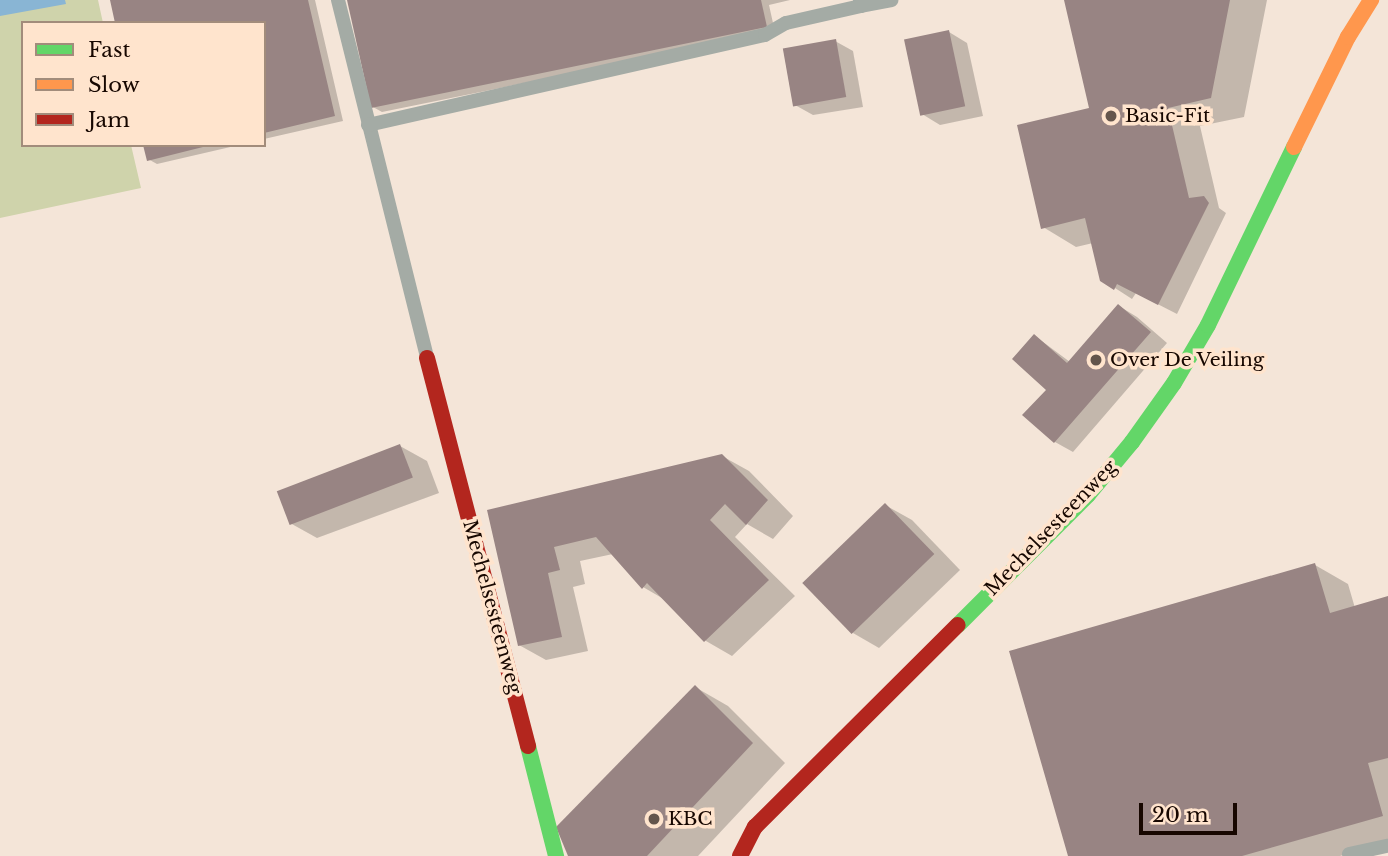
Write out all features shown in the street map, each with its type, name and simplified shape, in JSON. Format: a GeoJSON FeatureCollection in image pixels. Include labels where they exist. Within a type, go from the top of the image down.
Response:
{"type":"FeatureCollection","features":[{"type":"Feature","properties":{"kind":"street","name":"Mechelsesteenweg"},"geometry":{"type":"LineString","coordinates":[[740,856],[755,827],[1088,495],[1132,442],[1174,383],[1208,325],[1348,37],[1371,0]]}},
{"type":"Feature","properties":{"kind":"street","name":"Mechelsesteenweg"},"geometry":{"type":"LineString","coordinates":[[427,358],[556,856]]}},
{"type":"Feature","properties":{"kind":"lane"},"geometry":{"type":"LineString","coordinates":[[338,0],[427,358]]}},
{"type":"Feature","properties":{"kind":"lane"},"geometry":{"type":"LineString","coordinates":[[368,125],[765,35],[786,23],[860,3],[891,0]]}},
{"type":"Feature","properties":{"kind":"lane"},"geometry":{"type":"LineString","coordinates":[[1347,855],[1388,846]]}},
{"type":"Feature","properties":{"kind":"green space"},"geometry":{"type":"Polygon","coordinates":[[[0,0],[98,0],[103,21],[21,21],[21,147],[131,147],[141,188],[0,218],[0,0]]]}},
{"type":"Feature","properties":{"kind":"water"},"geometry":{"type":"Polygon","coordinates":[[[0,0],[65,0],[66,4],[0,16],[0,0]]]}},
{"type":"Feature","properties":{"kind":"building"},"geometry":{"type":"Polygon","coordinates":[[[110,0],[308,0],[335,116],[266,133],[266,21],[115,21],[110,0]]]}},
{"type":"Feature","properties":{"kind":"building"},"geometry":{"type":"Polygon","coordinates":[[[347,0],[761,0],[767,27],[371,108],[347,0]]]}},
{"type":"Feature","properties":{"kind":"building","name":"Basic-Fit"},"geometry":{"type":"Polygon","coordinates":[[[1064,0],[1230,0],[1211,98],[1168,108],[1189,198],[1204,196],[1209,203],[1158,305],[1117,284],[1114,290],[1100,281],[1085,218],[1041,229],[1017,125],[1089,108],[1064,0]]]}},
{"type":"Feature","properties":{"kind":"building"},"geometry":{"type":"Polygon","coordinates":[[[949,30],[965,106],[920,116],[904,40],[949,30]]]}},
{"type":"Feature","properties":{"kind":"building"},"geometry":{"type":"Polygon","coordinates":[[[836,39],[846,97],[793,106],[783,48],[836,39]]]}},
{"type":"Feature","properties":{"kind":"building"},"geometry":{"type":"Polygon","coordinates":[[[144,147],[203,147],[147,161],[144,147]]]}},
{"type":"Feature","properties":{"kind":"building"},"geometry":{"type":"Polygon","coordinates":[[[1118,304],[1151,332],[1054,443],[1022,415],[1046,390],[1012,359],[1034,334],[1067,363],[1118,304]]]}},
{"type":"Feature","properties":{"kind":"building"},"geometry":{"type":"Polygon","coordinates":[[[400,444],[413,478],[290,525],[277,491],[400,444]]]}},
{"type":"Feature","properties":{"kind":"building"},"geometry":{"type":"Polygon","coordinates":[[[722,454],[768,500],[746,525],[725,504],[710,520],[769,580],[704,642],[647,583],[642,589],[596,537],[554,547],[560,570],[548,573],[562,637],[518,646],[487,510],[722,454]]]}},
{"type":"Feature","properties":{"kind":"building"},"geometry":{"type":"Polygon","coordinates":[[[885,503],[934,554],[852,634],[802,583],[885,503]]]}},
{"type":"Feature","properties":{"kind":"building"},"geometry":{"type":"Polygon","coordinates":[[[1315,563],[1330,613],[1388,596],[1388,758],[1368,763],[1383,816],[1242,856],[1068,856],[1009,651],[1315,563]]]}},
{"type":"Feature","properties":{"kind":"building"},"geometry":{"type":"Polygon","coordinates":[[[695,685],[753,743],[647,856],[568,856],[556,827],[695,685]]]}},
{"type":"Feature","properties":{"kind":"traffic: fast"},"geometry":{"type":"LineString","coordinates":[[958,625],[1088,495],[1132,442],[1174,383],[1208,325],[1294,147]]}},
{"type":"Feature","properties":{"kind":"traffic: fast"},"geometry":{"type":"LineString","coordinates":[[528,746],[556,856]]}},
{"type":"Feature","properties":{"kind":"traffic: slow"},"geometry":{"type":"LineString","coordinates":[[1294,147],[1348,37],[1371,0]]}},
{"type":"Feature","properties":{"kind":"traffic: jam"},"geometry":{"type":"LineString","coordinates":[[427,358],[528,746]]}},
{"type":"Feature","properties":{"kind":"traffic: jam"},"geometry":{"type":"LineString","coordinates":[[740,856],[755,827],[958,625]]}},
{"type":"Feature","properties":{"kind":"place","name":"Basic-Fit"},"geometry":{"type":"Point","coordinates":[1111,116]}},
{"type":"Feature","properties":{"kind":"place","name":"Over De Veiling"},"geometry":{"type":"Point","coordinates":[1096,360]}},
{"type":"Feature","properties":{"kind":"place","name":"KBC"},"geometry":{"type":"Point","coordinates":[654,819]}}]}
